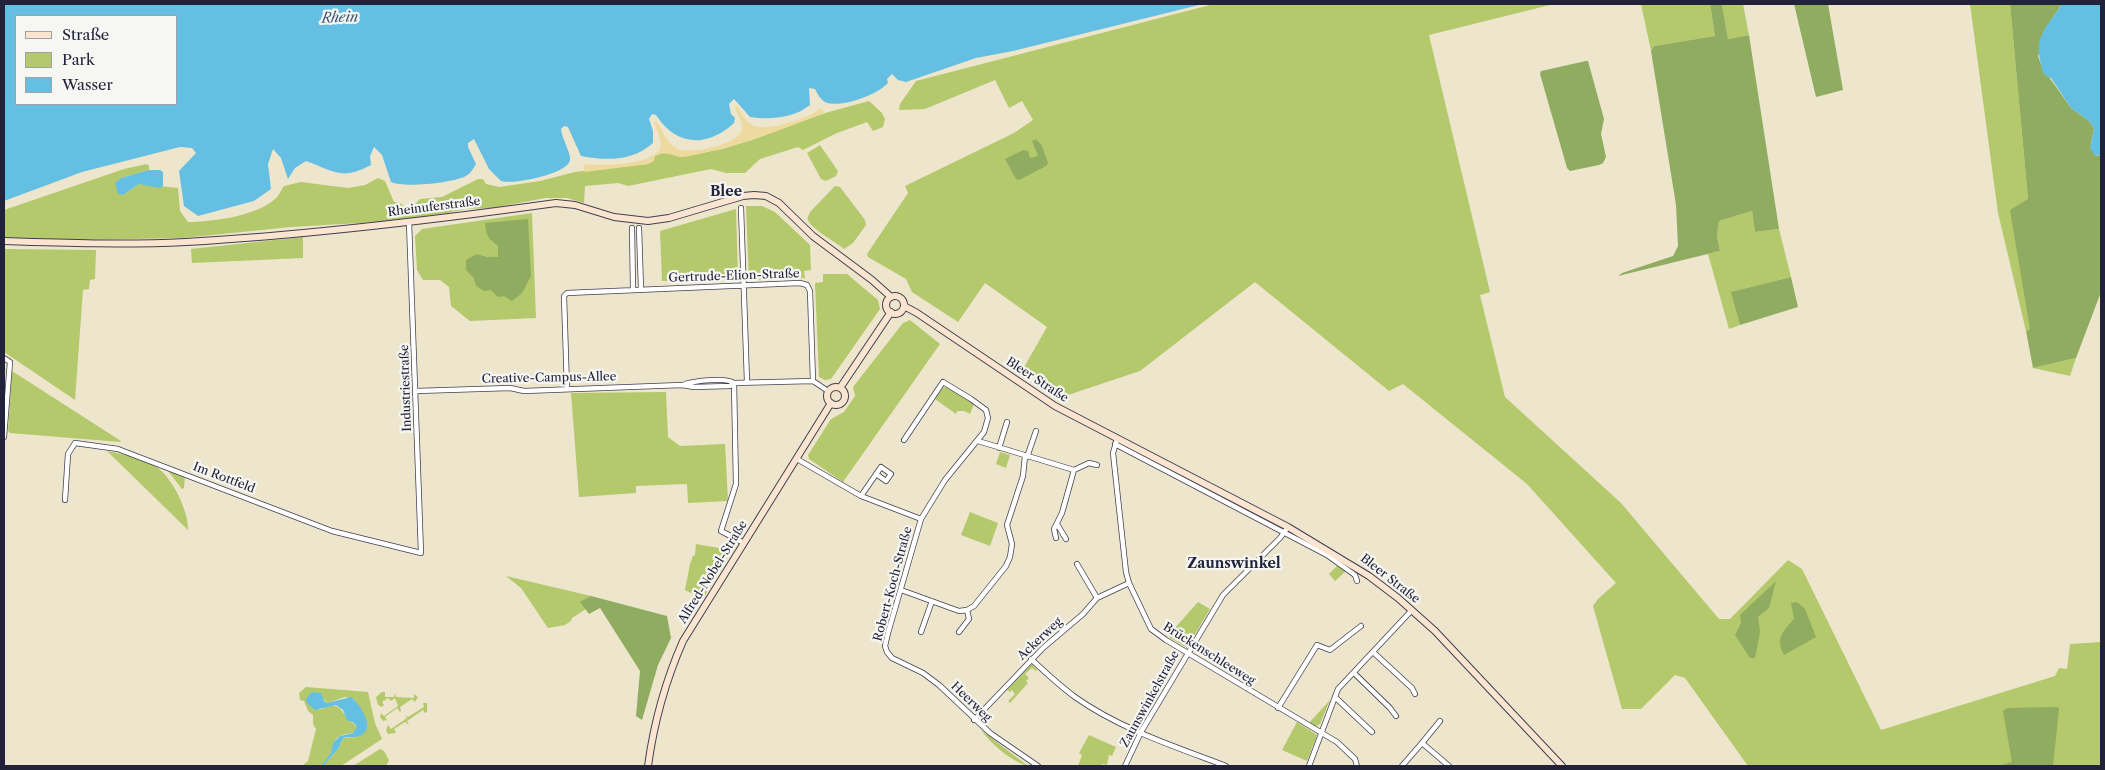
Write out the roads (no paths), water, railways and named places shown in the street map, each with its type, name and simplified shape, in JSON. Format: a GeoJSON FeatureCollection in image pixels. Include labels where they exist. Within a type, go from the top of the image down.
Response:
{"type":"FeatureCollection","features":[{"type":"Feature","properties":{"kind":"street","name":"Rheinuferstraße"},"geometry":{"type":"LineString","coordinates":[[4,241],[187,242],[409,222],[556,203],[575,205],[624,219],[658,220],[750,195],[766,196],[779,203],[813,236],[872,280],[890,297]]}},
{"type":"Feature","properties":{"kind":"street"},"geometry":{"type":"LineString","coordinates":[[741,208],[747,382]]}},
{"type":"Feature","properties":{"kind":"street","name":"Industriestraße"},"geometry":{"type":"LineString","coordinates":[[409,222],[421,553]]}},
{"type":"Feature","properties":{"kind":"street"},"geometry":{"type":"LineString","coordinates":[[632,228],[633,289]]}},
{"type":"Feature","properties":{"kind":"street"},"geometry":{"type":"LineString","coordinates":[[639,228],[641,289]]}},
{"type":"Feature","properties":{"kind":"street","name":"Gertrude-Elion-Straße"},"geometry":{"type":"LineString","coordinates":[[567,389],[565,294],[569,292],[800,283],[807,285],[809,288],[813,381]]}},
{"type":"Feature","properties":{"kind":"street"},"geometry":{"type":"LineString","coordinates":[[890,297],[900,297],[904,306],[900,312],[891,312],[886,305],[890,297]]}},
{"type":"Feature","properties":{"kind":"street","name":"Bleer Straße"},"geometry":{"type":"LineString","coordinates":[[904,306],[931,322],[1055,406],[1156,466],[1286,530],[1344,566],[1355,575],[1357,580]]}},
{"type":"Feature","properties":{"kind":"street"},"geometry":{"type":"LineString","coordinates":[[840,388],[891,312]]}},
{"type":"Feature","properties":{"kind":"street"},"geometry":{"type":"LineString","coordinates":[[4,358],[10,362],[4,437]]}},
{"type":"Feature","properties":{"kind":"street"},"geometry":{"type":"LineString","coordinates":[[813,381],[828,390]]}},
{"type":"Feature","properties":{"kind":"street","name":"Creative-Campus-Allee"},"geometry":{"type":"LineString","coordinates":[[416,391],[682,385],[694,387],[725,386],[747,382],[813,381]]}},
{"type":"Feature","properties":{"kind":"street","name":"Robert-Koch-Straße"},"geometry":{"type":"LineString","coordinates":[[888,654],[885,646],[921,519],[945,480],[984,432],[988,418],[986,410],[943,382],[904,440]]}},
{"type":"Feature","properties":{"kind":"street"},"geometry":{"type":"LineString","coordinates":[[734,383],[736,487],[721,531],[744,543]]}},
{"type":"Feature","properties":{"kind":"street"},"geometry":{"type":"LineString","coordinates":[[835,387],[840,388],[844,392],[844,399],[838,404],[831,403],[827,397],[828,390],[835,387]]}},
{"type":"Feature","properties":{"kind":"street","name":"Alfred-Nobel-Straße"},"geometry":{"type":"LineString","coordinates":[[648,766],[658,707],[676,657],[698,616],[831,403]]}},
{"type":"Feature","properties":{"kind":"street"},"geometry":{"type":"LineString","coordinates":[[998,448],[1007,422]]}},
{"type":"Feature","properties":{"kind":"street"},"geometry":{"type":"LineString","coordinates":[[901,590],[959,610],[967,610],[974,606],[1006,566],[1010,557],[1012,544],[1007,525],[1023,476],[1026,456],[1036,431]]}},
{"type":"Feature","properties":{"kind":"street"},"geometry":{"type":"LineString","coordinates":[[978,441],[1074,470],[1089,463],[1096,465]]}},
{"type":"Feature","properties":{"kind":"street","name":"Bleer Straße"},"geometry":{"type":"LineString","coordinates":[[1116,442],[1163,463],[1369,576],[1412,610],[1457,653],[1562,766]]}},
{"type":"Feature","properties":{"kind":"street","name":"Brückenschleeweg"},"geometry":{"type":"LineString","coordinates":[[1116,442],[1113,453],[1129,583],[1154,632],[1337,742],[1355,759],[1357,766]]}},
{"type":"Feature","properties":{"kind":"street","name":"Im Rottfeld"},"geometry":{"type":"LineString","coordinates":[[65,500],[68,454],[75,443],[100,445],[155,462],[332,531],[421,553]]}},
{"type":"Feature","properties":{"kind":"street","name":"Robert-Koch-Straße"},"geometry":{"type":"LineString","coordinates":[[797,459],[860,496],[921,519]]}},
{"type":"Feature","properties":{"kind":"street"},"geometry":{"type":"LineString","coordinates":[[1156,466],[1163,463]]}},
{"type":"Feature","properties":{"kind":"street"},"geometry":{"type":"LineString","coordinates":[[1056,538],[1054,529],[1074,470]]}},
{"type":"Feature","properties":{"kind":"street"},"geometry":{"type":"LineString","coordinates":[[860,496],[876,474]]}},
{"type":"Feature","properties":{"kind":"street"},"geometry":{"type":"LineString","coordinates":[[1057,524],[1066,540]]}},
{"type":"Feature","properties":{"kind":"street","name":"Zaunswinkelstraße"},"geometry":{"type":"LineString","coordinates":[[1125,766],[1141,732],[1223,595],[1286,530]]}},
{"type":"Feature","properties":{"kind":"street"},"geometry":{"type":"LineString","coordinates":[[1077,564],[1096,598]]}},
{"type":"Feature","properties":{"kind":"street","name":"Ackerweg"},"geometry":{"type":"LineString","coordinates":[[974,720],[1032,660],[1083,614],[1096,598],[1129,583]]}},
{"type":"Feature","properties":{"kind":"street"},"geometry":{"type":"LineString","coordinates":[[921,632],[932,601]]}},
{"type":"Feature","properties":{"kind":"street"},"geometry":{"type":"LineString","coordinates":[[959,632],[969,619],[967,610]]}},
{"type":"Feature","properties":{"kind":"street"},"geometry":{"type":"LineString","coordinates":[[1309,766],[1338,689],[1412,610]]}},
{"type":"Feature","properties":{"kind":"street"},"geometry":{"type":"LineString","coordinates":[[1278,708],[1317,645],[1330,650],[1360,626]]}},
{"type":"Feature","properties":{"kind":"street"},"geometry":{"type":"LineString","coordinates":[[1373,652],[1412,688],[1415,694]]}},
{"type":"Feature","properties":{"kind":"street","name":"Heerweg"},"geometry":{"type":"LineString","coordinates":[[888,654],[920,671],[939,685],[974,720],[999,741],[1038,766]]}},
{"type":"Feature","properties":{"kind":"street"},"geometry":{"type":"LineString","coordinates":[[1032,660],[1058,684],[1077,698],[1141,732],[1226,766]]}},
{"type":"Feature","properties":{"kind":"street"},"geometry":{"type":"LineString","coordinates":[[1354,673],[1396,716]]}},
{"type":"Feature","properties":{"kind":"street"},"geometry":{"type":"LineString","coordinates":[[1335,697],[1372,732]]}},
{"type":"Feature","properties":{"kind":"street"},"geometry":{"type":"LineString","coordinates":[[1402,766],[1440,721]]}},
{"type":"Feature","properties":{"kind":"street"},"geometry":{"type":"LineString","coordinates":[[1422,743],[1448,766]]}},
{"type":"Feature","properties":{"kind":"water","name":"Rhein"},"geometry":{"type":"Polygon","coordinates":[[[4,4],[1203,4],[1013,51],[976,58],[906,82],[898,80],[892,74],[887,79],[888,83],[883,88],[858,100],[840,104],[825,102],[820,98],[815,89],[809,88],[810,105],[797,113],[782,117],[750,117],[734,99],[729,104],[731,114],[735,118],[734,123],[724,131],[703,140],[682,138],[673,133],[656,115],[652,114],[649,119],[653,131],[653,143],[637,153],[619,158],[600,159],[581,156],[568,127],[564,126],[561,129],[570,157],[567,165],[550,174],[528,180],[501,181],[489,169],[474,139],[468,143],[468,147],[476,164],[468,175],[450,181],[417,185],[391,182],[382,155],[374,147],[370,156],[371,165],[361,170],[352,173],[338,173],[306,161],[295,168],[288,179],[281,158],[273,149],[268,164],[271,189],[254,201],[198,216],[184,206],[179,171],[196,153],[192,148],[180,147],[82,172],[4,201],[4,4]]]}},
{"type":"Feature","properties":{"kind":"water"},"geometry":{"type":"Polygon","coordinates":[[[2062,4],[2101,4],[2101,155],[2095,156],[2090,148],[2094,128],[2088,120],[2071,108],[2051,78],[2044,74],[2042,69],[2039,54],[2040,39],[2047,25],[2062,4]]]}},
{"type":"Feature","properties":{"kind":"water"},"geometry":{"type":"Polygon","coordinates":[[[149,170],[160,170],[163,172],[163,186],[160,188],[139,184],[123,195],[118,194],[115,183],[121,178],[149,170]]]}},
{"type":"Feature","properties":{"kind":"water"},"geometry":{"type":"Polygon","coordinates":[[[312,692],[321,693],[324,701],[327,703],[351,697],[362,710],[367,723],[364,733],[357,737],[343,738],[338,749],[323,766],[321,766],[331,753],[333,743],[340,736],[353,733],[357,727],[354,723],[347,720],[343,710],[336,705],[315,710],[307,703],[306,699],[312,692]]]}},
{"type":"Feature","properties":{"kind":"district","name":"Blee"},"geometry":{"type":"Point","coordinates":[726,192]}},
{"type":"Feature","properties":{"kind":"district","name":"Zaunswinkel"},"geometry":{"type":"Point","coordinates":[1234,564]}}]}
